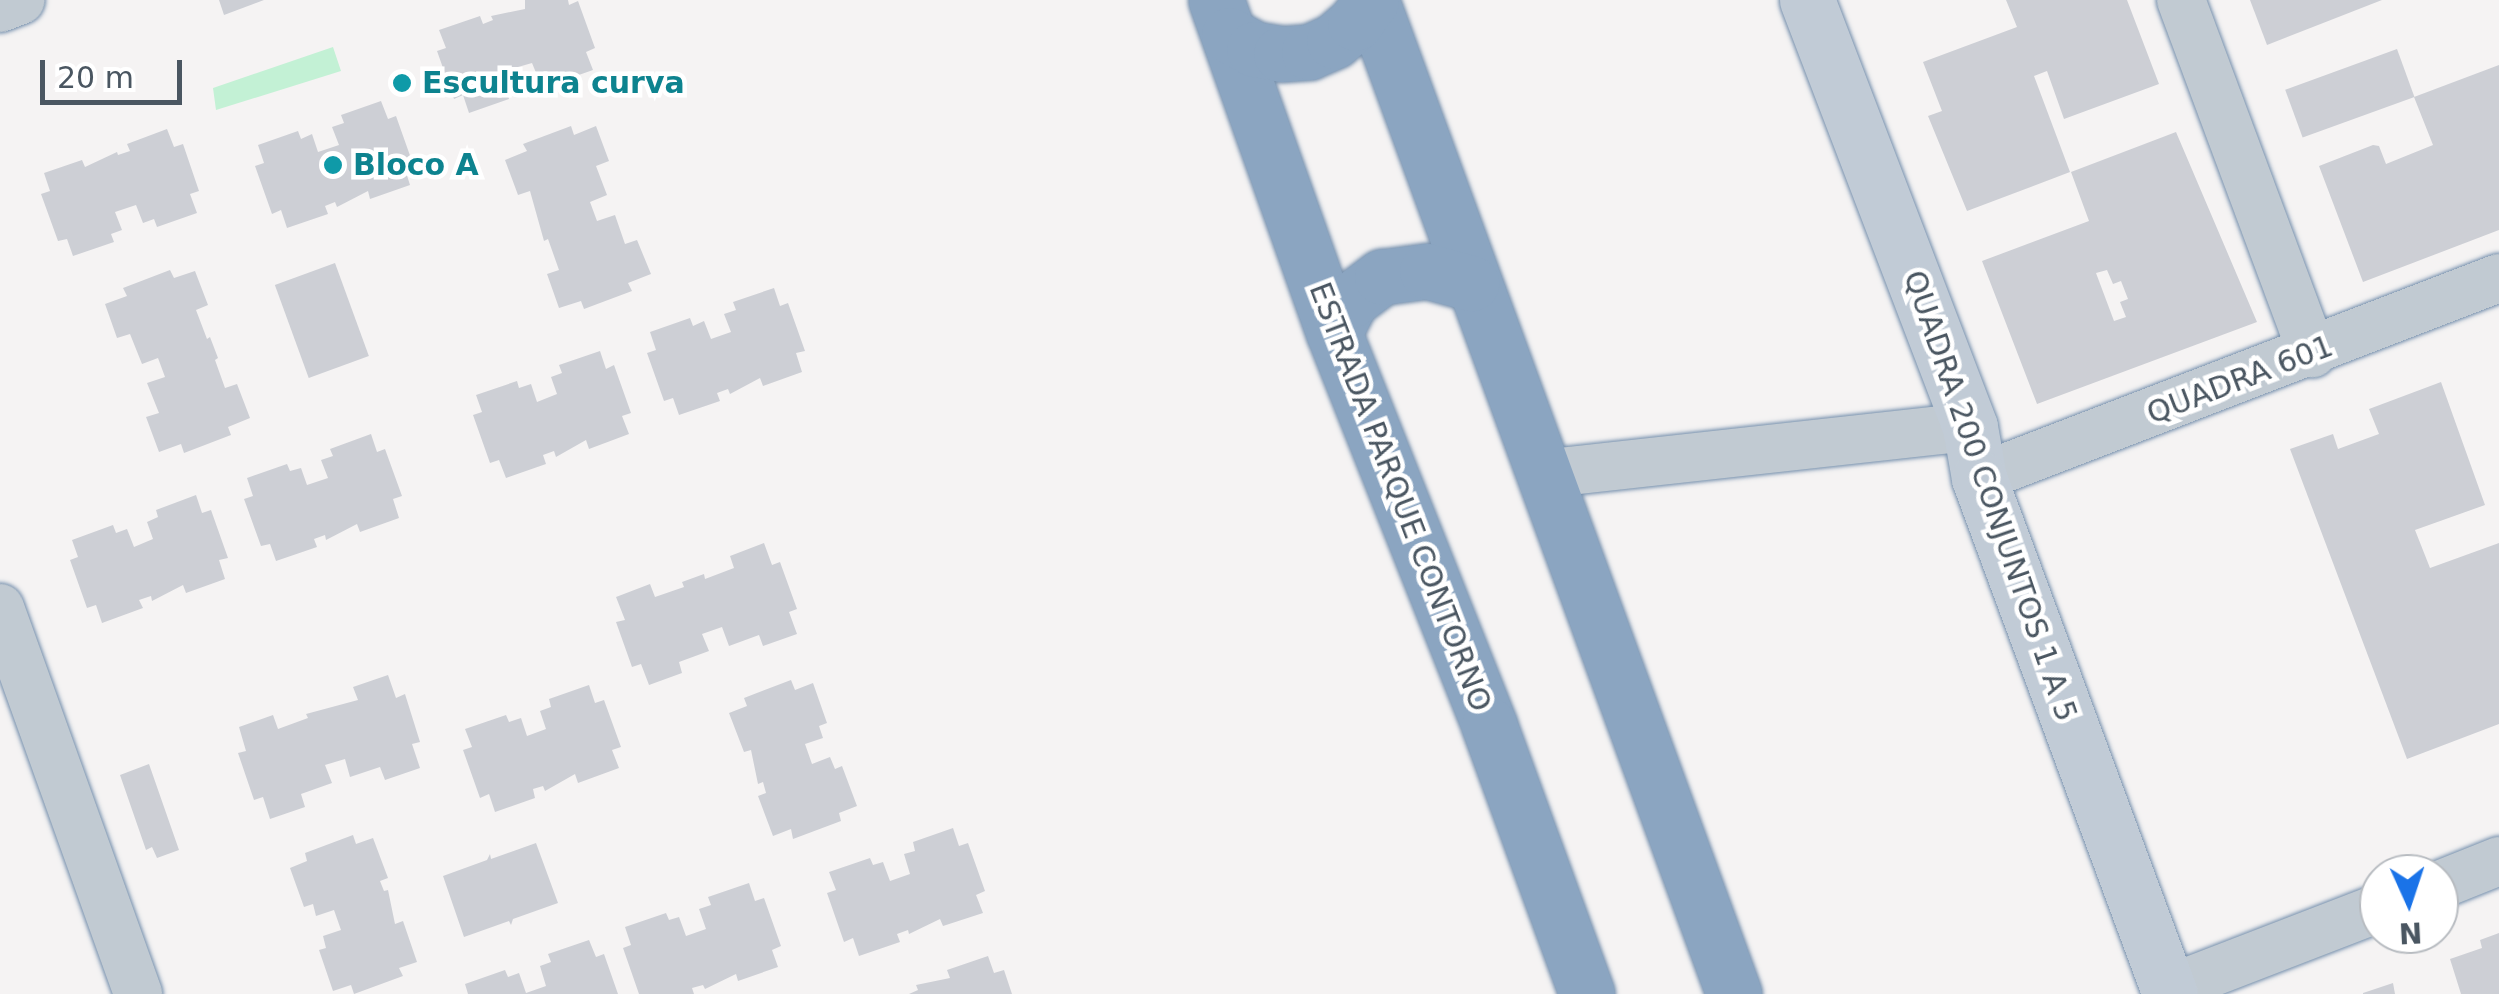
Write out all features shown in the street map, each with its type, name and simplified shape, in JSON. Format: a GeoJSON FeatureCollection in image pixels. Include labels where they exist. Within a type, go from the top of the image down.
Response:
{"type":"FeatureCollection","features":[{"type":"Feature","properties":{"kind":"highway"},"geometry":{"type":"LineString","coordinates":[[1222,17],[1254,48],[1280,54],[1309,52],[1334,41],[1355,24],[1371,0]]}},
{"type":"Feature","properties":{"kind":"highway"},"geometry":{"type":"LineString","coordinates":[[1371,0],[1734,994]]}},
{"type":"Feature","properties":{"kind":"highway","name":"ESTRADA PARQUE CONTORNO"},"geometry":{"type":"LineString","coordinates":[[1222,17],[1334,333],[1489,725],[1588,994]]}},
{"type":"Feature","properties":{"kind":"highway"},"geometry":{"type":"LineString","coordinates":[[1334,333],[1352,300],[1382,277],[1427,272],[1471,282]]}},
{"type":"Feature","properties":{"kind":"street"},"geometry":{"type":"LineString","coordinates":[[0,8],[22,0]]}},
{"type":"Feature","properties":{"kind":"street","name":"QUADRA 200 CONJUNTOS 1 A 5"},"geometry":{"type":"LineString","coordinates":[[1807,0],[2170,992]]}},
{"type":"Feature","properties":{"kind":"street"},"geometry":{"type":"LineString","coordinates":[[2181,0],[2312,353]]}},
{"type":"Feature","properties":{"kind":"street","name":"QUADRA 601"},"geometry":{"type":"LineString","coordinates":[[1542,474],[1975,453],[2312,353],[2499,278]]}},
{"type":"Feature","properties":{"kind":"street"},"geometry":{"type":"LineString","coordinates":[[0,608],[138,994]]}},
{"type":"Feature","properties":{"kind":"street"},"geometry":{"type":"LineString","coordinates":[[2459,877],[2499,862]]}},
{"type":"Feature","properties":{"kind":"street"},"geometry":{"type":"LineString","coordinates":[[2170,992],[2359,916]]}},
{"type":"Feature","properties":{"kind":"green space"},"geometry":{"type":"Polygon","coordinates":[[[333,47],[341,71],[216,110],[213,88],[333,47]]]}},
{"type":"Feature","properties":{"kind":"building"},"geometry":{"type":"Polygon","coordinates":[[[219,0],[264,0],[224,15],[219,0]]]}},
{"type":"Feature","properties":{"kind":"building"},"geometry":{"type":"Polygon","coordinates":[[[525,0],[568,0],[569,5],[578,1],[595,48],[586,52],[593,70],[553,84],[549,76],[539,80],[532,63],[511,69],[517,87],[507,91],[509,99],[469,113],[463,95],[454,99],[437,51],[446,48],[439,30],[480,16],[483,24],[493,20],[491,16],[525,9],[525,0]]]}},
{"type":"Feature","properties":{"kind":"building"},"geometry":{"type":"Polygon","coordinates":[[[2006,0],[2127,0],[2159,84],[2064,119],[2047,71],[2034,76],[2070,172],[1967,211],[1928,116],[1942,111],[1923,62],[2017,27],[2006,0]]]}},
{"type":"Feature","properties":{"kind":"building"},"geometry":{"type":"Polygon","coordinates":[[[2250,0],[2382,0],[2267,45],[2250,0]]]}},
{"type":"Feature","properties":{"kind":"building"},"geometry":{"type":"Polygon","coordinates":[[[2397,49],[2414,97],[2303,138],[2285,90],[2397,49]]]}},
{"type":"Feature","properties":{"kind":"building"},"geometry":{"type":"Polygon","coordinates":[[[2499,65],[2499,230],[2363,282],[2319,166],[2373,145],[2379,146],[2386,164],[2433,145],[2414,97],[2499,65]]]}},
{"type":"Feature","properties":{"kind":"building","name":"Bloco A"},"geometry":{"type":"Polygon","coordinates":[[[381,101],[388,119],[396,116],[413,164],[404,166],[410,185],[370,199],[368,191],[337,207],[335,202],[325,206],[328,214],[287,228],[281,210],[272,214],[255,166],[264,163],[258,145],[298,131],[301,139],[312,134],[318,152],[339,145],[332,127],[344,123],[341,115],[381,101]]]}},
{"type":"Feature","properties":{"kind":"building"},"geometry":{"type":"Polygon","coordinates":[[[571,126],[574,135],[596,126],[609,161],[596,166],[607,195],[590,202],[597,221],[615,215],[625,244],[637,240],[651,274],[628,283],[632,291],[584,309],[581,301],[559,308],[547,274],[559,270],[548,239],[544,241],[530,191],[518,195],[505,160],[527,151],[523,144],[571,126]]]}},
{"type":"Feature","properties":{"kind":"building"},"geometry":{"type":"Polygon","coordinates":[[[167,129],[174,147],[183,144],[199,191],[190,194],[197,213],[157,227],[154,219],[143,223],[136,205],[115,212],[122,230],[111,234],[114,242],[73,256],[67,239],[58,241],[41,194],[50,191],[44,173],[82,160],[85,167],[117,152],[118,155],[130,151],[127,144],[167,129]]]}},
{"type":"Feature","properties":{"kind":"building"},"geometry":{"type":"Polygon","coordinates":[[[2176,132],[2257,322],[2037,404],[1982,261],[2089,221],[2071,172],[2176,132]],[[2107,270],[2096,273],[2114,321],[2126,317],[2120,302],[2128,299],[2121,281],[2113,284],[2107,270]]]}},
{"type":"Feature","properties":{"kind":"building"},"geometry":{"type":"Polygon","coordinates":[[[335,263],[369,356],[309,378],[275,285],[335,263]]]}},
{"type":"Feature","properties":{"kind":"building"},"geometry":{"type":"Polygon","coordinates":[[[170,270],[174,278],[195,271],[208,305],[196,310],[218,358],[215,360],[225,388],[237,384],[250,418],[228,427],[231,435],[184,453],[181,444],[159,452],[146,417],[159,413],[147,383],[165,377],[158,358],[142,364],[130,334],[117,338],[105,304],[127,296],[123,288],[170,270]]]}},
{"type":"Feature","properties":{"kind":"building"},"geometry":{"type":"Polygon","coordinates":[[[774,288],[780,306],[788,303],[805,351],[796,353],[802,372],[763,386],[760,378],[730,394],[728,389],[717,393],[720,401],[679,415],[673,398],[664,401],[647,353],[656,350],[650,332],[690,318],[693,326],[704,321],[711,339],[731,332],[724,314],[736,310],[733,302],[774,288]]]}},
{"type":"Feature","properties":{"kind":"building"},"geometry":{"type":"Polygon","coordinates":[[[600,351],[606,369],[614,365],[631,413],[622,416],[629,434],[589,449],[586,440],[556,457],[554,451],[543,455],[546,464],[506,478],[499,460],[490,463],[473,415],[482,412],[476,395],[517,381],[519,388],[531,384],[537,402],[557,394],[551,377],[562,373],[559,365],[600,351]]]}},
{"type":"Feature","properties":{"kind":"building"},"geometry":{"type":"Polygon","coordinates":[[[2441,382],[2485,505],[2415,530],[2430,568],[2499,543],[2499,724],[2407,759],[2290,449],[2333,434],[2338,449],[2379,434],[2369,409],[2441,382]]]}},
{"type":"Feature","properties":{"kind":"building"},"geometry":{"type":"Polygon","coordinates":[[[371,434],[377,452],[385,449],[402,496],[393,499],[399,518],[360,532],[357,524],[326,540],[325,535],[314,539],[317,547],[276,561],[270,544],[261,546],[244,499],[253,496],[247,478],[287,464],[290,471],[301,468],[307,485],[328,478],[321,460],[333,456],[330,449],[371,434]]]}},
{"type":"Feature","properties":{"kind":"building"},"geometry":{"type":"Polygon","coordinates":[[[196,495],[202,513],[211,510],[228,558],[219,560],[225,579],[186,593],[183,585],[152,601],[151,596],[139,600],[143,608],[102,623],[96,605],[87,608],[70,560],[78,557],[72,540],[113,525],[116,533],[127,529],[134,547],[153,539],[147,522],[158,517],[156,510],[196,495]]]}},
{"type":"Feature","properties":{"kind":"building"},"geometry":{"type":"Polygon","coordinates":[[[764,543],[772,565],[780,562],[797,609],[789,612],[797,634],[763,646],[759,635],[729,646],[722,627],[702,634],[709,651],[679,662],[682,673],[649,685],[641,664],[632,667],[616,622],[625,620],[616,597],[650,584],[655,597],[684,587],[682,582],[704,574],[705,579],[734,568],[730,556],[764,543]]]}},
{"type":"Feature","properties":{"kind":"building"},"geometry":{"type":"Polygon","coordinates":[[[388,675],[396,698],[405,694],[420,742],[412,744],[420,768],[385,780],[380,767],[350,777],[345,759],[325,765],[332,783],[301,794],[305,807],[270,819],[263,797],[254,800],[238,753],[246,751],[239,727],[273,715],[278,729],[308,718],[306,714],[358,700],[353,687],[388,675]]]}},
{"type":"Feature","properties":{"kind":"building"},"geometry":{"type":"Polygon","coordinates":[[[791,680],[795,690],[813,683],[827,723],[819,726],[823,738],[805,744],[812,764],[830,757],[835,769],[842,766],[857,806],[839,813],[841,821],[793,839],[791,829],[773,836],[758,796],[766,793],[763,782],[758,784],[751,750],[744,752],[729,713],[747,706],[744,698],[791,680]]]}},
{"type":"Feature","properties":{"kind":"building"},"geometry":{"type":"Polygon","coordinates":[[[589,685],[595,703],[604,700],[621,747],[612,750],[619,768],[578,783],[575,774],[545,791],[543,786],[533,789],[535,798],[495,812],[489,794],[480,798],[463,750],[472,747],[465,729],[506,715],[509,722],[521,718],[527,736],[546,729],[540,711],[551,707],[549,699],[589,685]]]}},
{"type":"Feature","properties":{"kind":"building"},"geometry":{"type":"Polygon","coordinates":[[[149,764],[179,850],[157,858],[152,847],[146,850],[120,775],[149,764]]]}},
{"type":"Feature","properties":{"kind":"building"},"geometry":{"type":"Polygon","coordinates":[[[953,828],[959,846],[968,843],[985,891],[976,895],[983,913],[943,926],[940,919],[909,934],[908,930],[897,934],[900,942],[859,956],[853,938],[844,942],[827,893],[836,890],[829,872],[870,858],[873,865],[883,862],[890,881],[910,874],[904,854],[915,851],[913,842],[953,828]]]}},
{"type":"Feature","properties":{"kind":"building"},"geometry":{"type":"Polygon","coordinates":[[[353,835],[356,844],[373,838],[388,878],[380,881],[384,891],[388,890],[395,924],[403,921],[417,962],[399,968],[403,976],[354,994],[351,985],[333,991],[319,950],[326,948],[323,936],[341,930],[334,910],[316,916],[313,904],[304,907],[290,868],[307,861],[305,853],[353,835]]]}},
{"type":"Feature","properties":{"kind":"building"},"geometry":{"type":"Polygon","coordinates":[[[536,843],[558,903],[513,919],[511,925],[509,921],[464,937],[443,876],[487,860],[490,854],[491,859],[536,843]]]}},
{"type":"Feature","properties":{"kind":"building"},"geometry":{"type":"Polygon","coordinates":[[[749,883],[755,901],[764,898],[781,946],[772,950],[778,967],[738,981],[736,974],[705,989],[703,985],[692,988],[694,994],[639,994],[623,948],[631,945],[625,927],[666,913],[669,920],[679,917],[686,936],[706,929],[699,909],[711,905],[708,897],[749,883]]]}},
{"type":"Feature","properties":{"kind":"building"},"geometry":{"type":"Polygon","coordinates":[[[2499,933],[2499,994],[2461,994],[2450,959],[2482,948],[2480,940],[2499,933]]]}},
{"type":"Feature","properties":{"kind":"building"},"geometry":{"type":"Polygon","coordinates":[[[589,940],[596,957],[604,954],[618,994],[468,994],[465,984],[505,970],[508,977],[519,973],[526,993],[546,986],[540,966],[551,962],[548,954],[589,940]]]}},
{"type":"Feature","properties":{"kind":"building"},"geometry":{"type":"Polygon","coordinates":[[[988,956],[994,973],[1004,970],[1012,994],[909,994],[918,990],[916,985],[950,978],[947,970],[988,956]]]}},
{"type":"Feature","properties":{"kind":"building"},"geometry":{"type":"Polygon","coordinates":[[[2393,983],[2395,994],[2363,994],[2363,993],[2393,983]]]}},
{"type":"Feature","properties":{"kind":"place","name":"Escultura curva"},"geometry":{"type":"Point","coordinates":[402,83]}},
{"type":"Feature","properties":{"kind":"place","name":"Bloco A"},"geometry":{"type":"Point","coordinates":[333,165]}}]}
